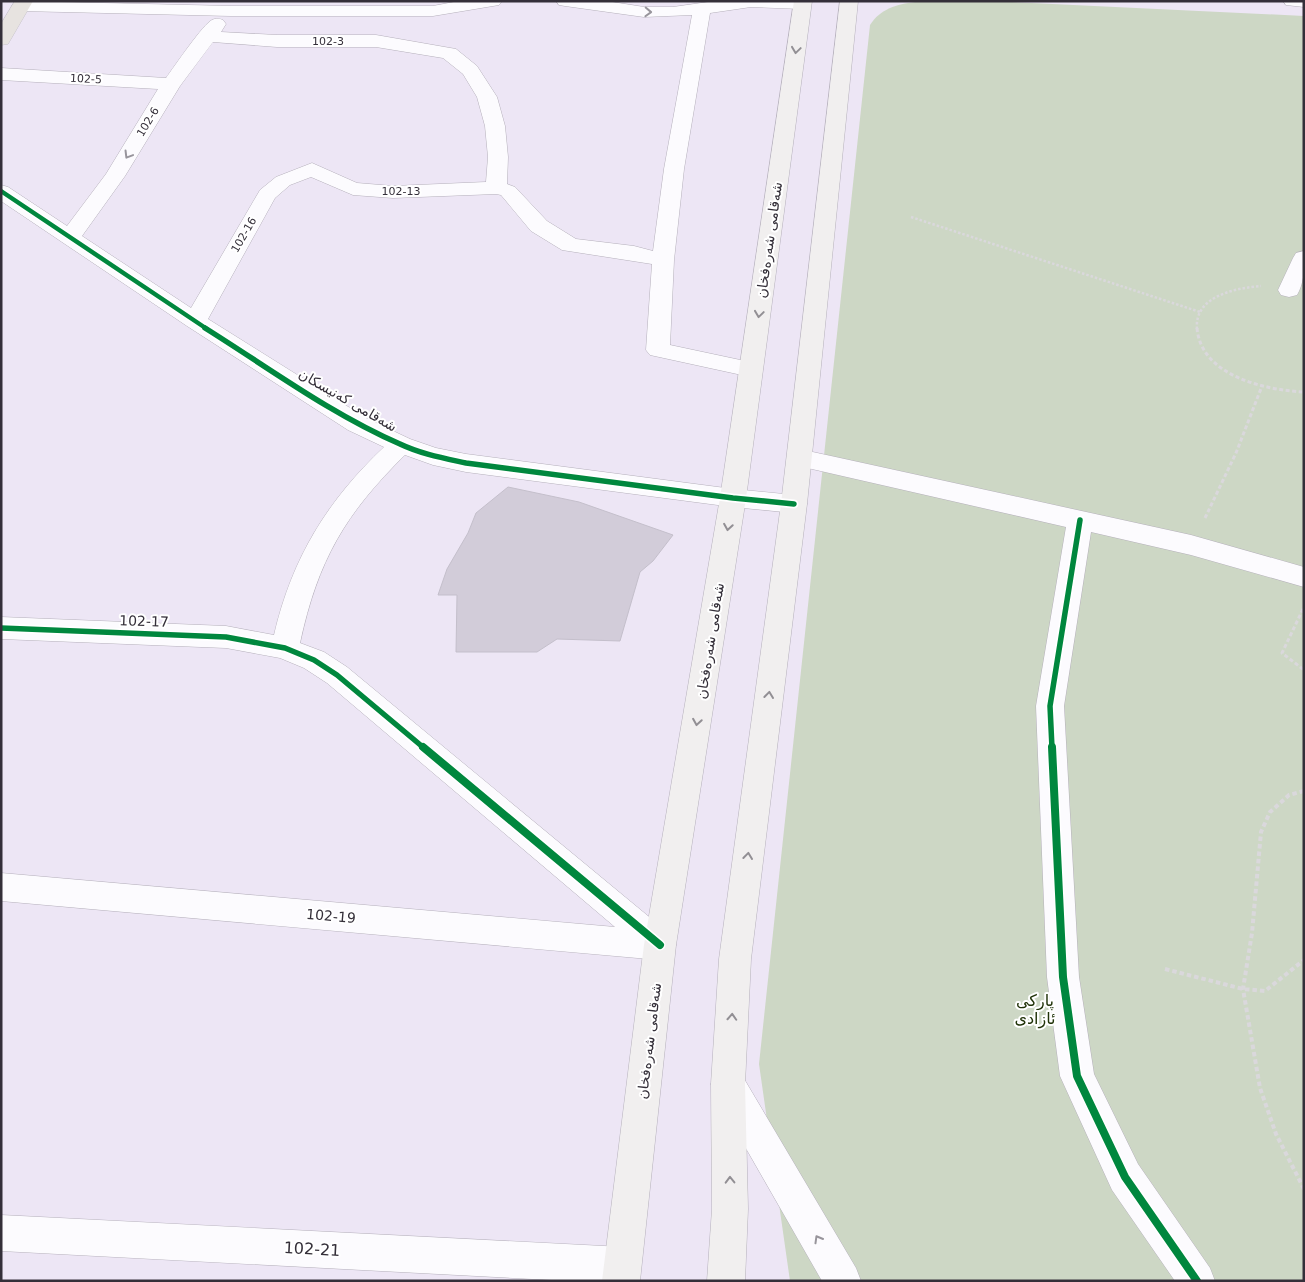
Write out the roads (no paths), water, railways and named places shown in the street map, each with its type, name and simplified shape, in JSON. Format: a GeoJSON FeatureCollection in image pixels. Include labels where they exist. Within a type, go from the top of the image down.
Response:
{"type":"FeatureCollection","features":[{"type":"Feature","properties":{"kind":"main road"},"geometry":{"type":"LineString","coordinates":[[726,1281],[730,1209],[728,1084],[735,959],[794,504],[849,1]]}},
{"type":"Feature","properties":{"kind":"main road","name":"شەقامی شەرەفخان"},"geometry":{"type":"LineString","coordinates":[[622,1273],[660,945],[733,498],[803,3]]}},
{"type":"Feature","properties":{"kind":"main road"},"geometry":{"type":"LineString","coordinates":[[1,40],[22,4]]}},
{"type":"Feature","properties":{"kind":"main road"},"geometry":{"type":"LineString","coordinates":[[730,1209],[744,1281]]}},
{"type":"Feature","properties":{"kind":"street"},"geometry":{"type":"LineString","coordinates":[[22,4],[435,6],[493,1]]}},
{"type":"Feature","properties":{"kind":"street"},"geometry":{"type":"LineString","coordinates":[[565,1],[644,12],[673,12],[751,2],[803,3]]}},
{"type":"Feature","properties":{"kind":"street"},"geometry":{"type":"LineString","coordinates":[[1292,1],[1303,2]]}},
{"type":"Feature","properties":{"kind":"street","name":"102-6"},"geometry":{"type":"LineString","coordinates":[[70,236],[115,176],[171,84],[206,36],[233,6]]}},
{"type":"Feature","properties":{"kind":"street"},"geometry":{"type":"LineString","coordinates":[[420,48],[435,6]]}},
{"type":"Feature","properties":{"kind":"street"},"geometry":{"type":"LineString","coordinates":[[702,9],[674,169],[662,260],[658,350],[751,369]]}},
{"type":"Feature","properties":{"kind":"street","name":"102-3"},"geometry":{"type":"LineString","coordinates":[[206,36],[277,41],[376,42],[449,53],[470,70],[487,97],[495,126],[498,156],[496,188]]}},
{"type":"Feature","properties":{"kind":"street","name":"102-5"},"geometry":{"type":"LineString","coordinates":[[1,74],[171,84]]}},
{"type":"Feature","properties":{"kind":"street","name":"102-13"},"geometry":{"type":"LineString","coordinates":[[312,169],[353,189],[393,192],[496,188]]}},
{"type":"Feature","properties":{"kind":"street","name":"102-16"},"geometry":{"type":"LineString","coordinates":[[195,321],[267,194],[283,181],[312,169]]}},
{"type":"Feature","properties":{"kind":"street"},"geometry":{"type":"LineString","coordinates":[[496,188],[508,191],[538,226],[570,245],[634,253],[662,260]]}},
{"type":"Feature","properties":{"kind":"street","name":"شەقامی کەنیسکان"},"geometry":{"type":"LineString","coordinates":[[1,191],[195,321],[357,424],[401,445],[433,456],[466,463],[733,498],[794,504]]}},
{"type":"Feature","properties":{"kind":"street"},"geometry":{"type":"LineString","coordinates":[[1289,290],[1304,258]]}},
{"type":"Feature","properties":{"kind":"street"},"geometry":{"type":"LineString","coordinates":[[285,648],[291,614],[301,582],[315,551],[332,521],[352,494],[401,445]]}},
{"type":"Feature","properties":{"kind":"street"},"geometry":{"type":"LineString","coordinates":[[799,458],[1191,544],[1304,577]]}},
{"type":"Feature","properties":{"kind":"street"},"geometry":{"type":"LineString","coordinates":[[1080,520],[1050,706],[1063,977],[1077,1076],[1125,1177],[1197,1281]]}},
{"type":"Feature","properties":{"kind":"street","name":"102-17"},"geometry":{"type":"LineString","coordinates":[[1,628],[226,637],[267,643],[314,660],[337,675],[660,945]]}},
{"type":"Feature","properties":{"kind":"street","name":"102-19"},"geometry":{"type":"LineString","coordinates":[[1,887],[660,945]]}},
{"type":"Feature","properties":{"kind":"street"},"geometry":{"type":"LineString","coordinates":[[728,1084],[843,1281]]}},
{"type":"Feature","properties":{"kind":"street","name":"102-21"},"geometry":{"type":"LineString","coordinates":[[1,1233],[622,1273]]}},
{"type":"Feature","properties":{"kind":"park label","name":"پارکی ئازادی"},"geometry":{"type":"Point","coordinates":[1035,1009]}}]}
